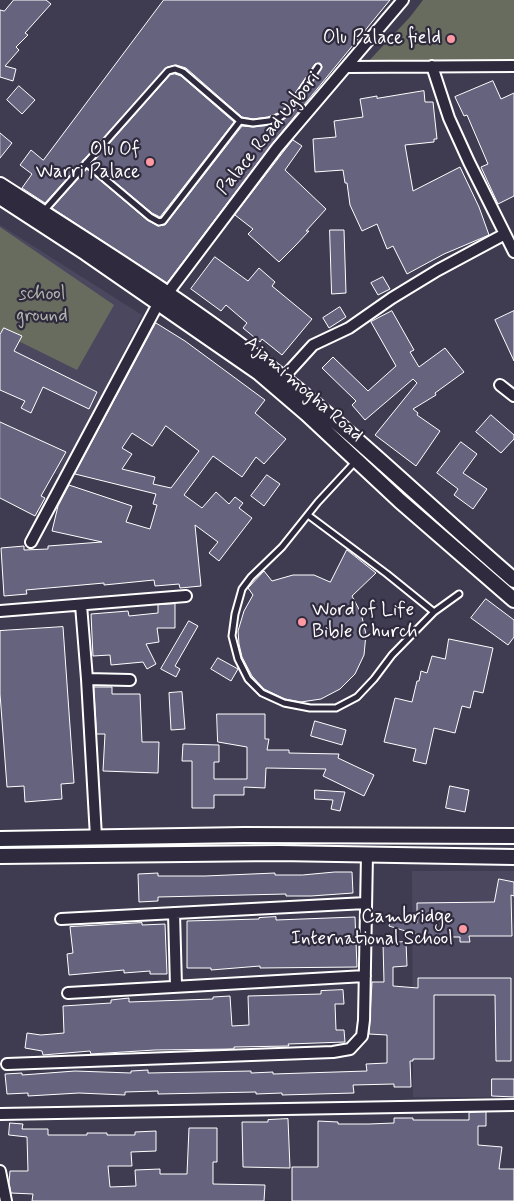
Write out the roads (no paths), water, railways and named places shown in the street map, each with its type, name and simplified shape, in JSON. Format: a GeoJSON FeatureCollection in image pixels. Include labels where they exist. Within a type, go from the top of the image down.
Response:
{"type":"FeatureCollection","features":[{"type":"Feature","properties":{"kind":"main road","name":"Ajamimogha Road"},"geometry":{"type":"LineString","coordinates":[[0,185],[43,212],[163,299],[190,323],[258,372],[514,600]]}},
{"type":"Feature","properties":{"kind":"main road","name":"Ajamimogha Road"},"geometry":{"type":"LineString","coordinates":[[0,197],[86,253],[257,357],[352,436],[514,580]]}},
{"type":"Feature","properties":{"kind":"main road"},"geometry":{"type":"LineString","coordinates":[[0,838],[514,836]]}},
{"type":"Feature","properties":{"kind":"main road"},"geometry":{"type":"LineString","coordinates":[[0,856],[278,853],[514,857]]}},
{"type":"Feature","properties":{"kind":"street","name":"Palace Road Ugbori"},"geometry":{"type":"LineString","coordinates":[[31,542],[163,299],[277,148],[403,0]]}},
{"type":"Feature","properties":{"kind":"street"},"geometry":{"type":"LineString","coordinates":[[432,66],[449,118],[468,162],[514,252]]}},
{"type":"Feature","properties":{"kind":"street"},"geometry":{"type":"LineString","coordinates":[[347,67],[514,66]]}},
{"type":"Feature","properties":{"kind":"street"},"geometry":{"type":"LineString","coordinates":[[283,378],[313,345],[349,328],[392,298],[438,270],[506,234]]}},
{"type":"Feature","properties":{"kind":"street"},"geometry":{"type":"LineString","coordinates":[[500,385],[514,396]]}},
{"type":"Feature","properties":{"kind":"street"},"geometry":{"type":"LineString","coordinates":[[0,611],[186,596]]}},
{"type":"Feature","properties":{"kind":"street"},"geometry":{"type":"LineString","coordinates":[[81,605],[88,680],[96,837]]}},
{"type":"Feature","properties":{"kind":"street"},"geometry":{"type":"LineString","coordinates":[[88,680],[130,680]]}},
{"type":"Feature","properties":{"kind":"street"},"geometry":{"type":"LineString","coordinates":[[7,1064],[333,1052],[350,1049],[362,1036],[364,1020],[367,854]]}},
{"type":"Feature","properties":{"kind":"street"},"geometry":{"type":"LineString","coordinates":[[61,919],[366,903]]}},
{"type":"Feature","properties":{"kind":"street"},"geometry":{"type":"LineString","coordinates":[[174,913],[176,986]]}},
{"type":"Feature","properties":{"kind":"street"},"geometry":{"type":"LineString","coordinates":[[68,993],[365,976]]}},
{"type":"Feature","properties":{"kind":"street"},"geometry":{"type":"LineString","coordinates":[[0,1114],[514,1105]]}},
{"type":"Feature","properties":{"kind":"street"},"geometry":{"type":"LineString","coordinates":[[0,1171],[6,1201]]}},
{"type":"Feature","properties":{"kind":"lane"},"geometry":{"type":"LineString","coordinates":[[43,212],[168,71],[183,72],[240,121],[253,123],[269,122],[288,111],[318,67]]}},
{"type":"Feature","properties":{"kind":"lane"},"geometry":{"type":"LineString","coordinates":[[86,163],[150,217],[159,222],[163,221],[240,121]]}},
{"type":"Feature","properties":{"kind":"lane"},"geometry":{"type":"LineString","coordinates":[[356,461],[308,515],[282,548],[250,576],[242,589],[235,614],[232,636],[238,660],[248,679],[262,693],[284,703],[310,708],[336,708],[357,698],[392,655],[434,612],[459,594]]}},
{"type":"Feature","properties":{"kind":"lane"},"geometry":{"type":"LineString","coordinates":[[308,515],[434,612]]}},
{"type":"Feature","properties":{"kind":"place","name":"Olu Palace field"},"geometry":{"type":"Point","coordinates":[451,39]}},
{"type":"Feature","properties":{"kind":"place","name":"Olu Of Warri Palace"},"geometry":{"type":"Point","coordinates":[150,162]}},
{"type":"Feature","properties":{"kind":"place","name":"Word of Life Bible Church"},"geometry":{"type":"Point","coordinates":[302,622]}},
{"type":"Feature","properties":{"kind":"place","name":"Cambridge International School"},"geometry":{"type":"Point","coordinates":[463,929]}},
{"type":"Feature","properties":{"kind":"park label","name":"school ground"},"geometry":{"type":"Point","coordinates":[42,306]}}]}
